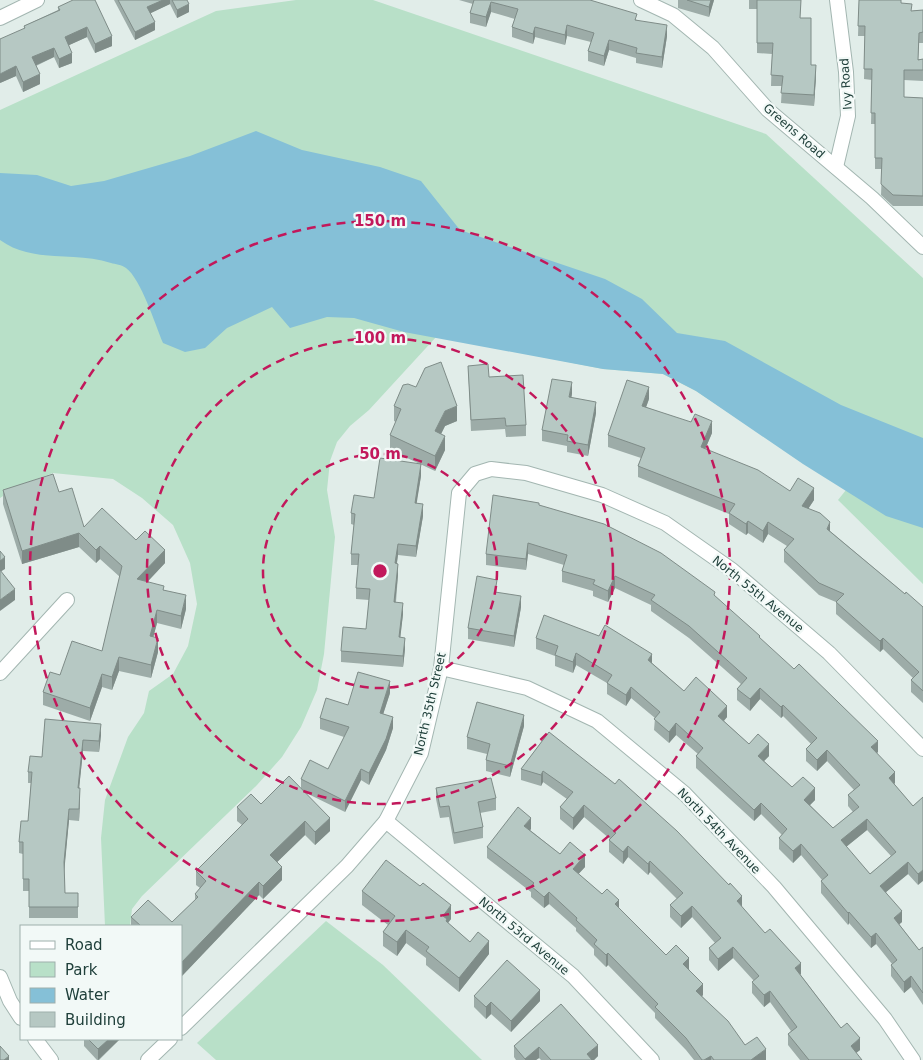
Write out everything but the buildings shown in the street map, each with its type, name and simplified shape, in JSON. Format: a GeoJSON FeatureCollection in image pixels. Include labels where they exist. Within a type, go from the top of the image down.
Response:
{"type":"FeatureCollection","features":[{"type":"Feature","properties":{"kind":"street"},"geometry":{"type":"LineString","coordinates":[[0,18],[37,0]]}},
{"type":"Feature","properties":{"kind":"street","name":"Ivy Road"},"geometry":{"type":"LineString","coordinates":[[836,167],[848,116],[837,0]]}},
{"type":"Feature","properties":{"kind":"street","name":"Greens Road"},"geometry":{"type":"LineString","coordinates":[[646,1],[672,15],[713,48],[768,110],[872,198],[923,247]]}},
{"type":"Feature","properties":{"kind":"street","name":"North 55th Avenue"},"geometry":{"type":"LineString","coordinates":[[475,474],[491,469],[526,473],[602,495],[665,523],[732,570],[830,653],[923,749]]}},
{"type":"Feature","properties":{"kind":"street","name":"North 35th Street"},"geometry":{"type":"LineString","coordinates":[[182,1027],[348,866],[386,821],[421,752],[441,668],[459,493],[475,474]]}},
{"type":"Feature","properties":{"kind":"street"},"geometry":{"type":"LineString","coordinates":[[0,673],[67,600]]}},
{"type":"Feature","properties":{"kind":"street","name":"North 54th Avenue"},"geometry":{"type":"LineString","coordinates":[[441,668],[527,688],[597,721],[686,794],[774,887],[885,1019],[913,1060]]}},
{"type":"Feature","properties":{"kind":"street","name":"North 53rd Avenue"},"geometry":{"type":"LineString","coordinates":[[386,821],[573,976],[652,1060]]}},
{"type":"Feature","properties":{"kind":"street"},"geometry":{"type":"LineString","coordinates":[[0,977],[10,1001],[20,1016]]}},
{"type":"Feature","properties":{"kind":"street"},"geometry":{"type":"LineString","coordinates":[[36,1040],[51,1060]]}},
{"type":"Feature","properties":{"kind":"street"},"geometry":{"type":"LineString","coordinates":[[148,1060],[169,1040]]}},
{"type":"Feature","properties":{"kind":"green space"},"geometry":{"type":"Polygon","coordinates":[[[296,0],[373,0],[766,134],[923,278],[923,584],[838,500],[846,490],[696,391],[663,374],[603,369],[437,336],[369,410],[350,426],[337,442],[330,461],[327,490],[335,537],[324,654],[317,690],[301,727],[282,757],[257,785],[142,896],[132,909],[130,925],[105,925],[101,838],[105,800],[128,737],[144,713],[149,691],[173,674],[188,646],[197,604],[190,563],[173,525],[142,498],[113,479],[53,473],[20,485],[0,498],[0,110],[216,11],[296,0]]]}},
{"type":"Feature","properties":{"kind":"green space"},"geometry":{"type":"Polygon","coordinates":[[[326,921],[383,965],[482,1060],[216,1060],[197,1043],[326,921]]]}},
{"type":"Feature","properties":{"kind":"water"},"geometry":{"type":"Polygon","coordinates":[[[256,131],[302,150],[380,167],[421,181],[460,230],[605,279],[642,299],[677,333],[725,341],[841,405],[923,438],[923,528],[886,516],[803,464],[696,391],[663,374],[603,369],[404,332],[354,318],[327,317],[290,328],[272,307],[227,328],[205,348],[185,352],[163,343],[137,282],[124,267],[97,260],[26,252],[0,240],[0,173],[37,175],[71,186],[104,181],[190,156],[256,131]]]}}]}
